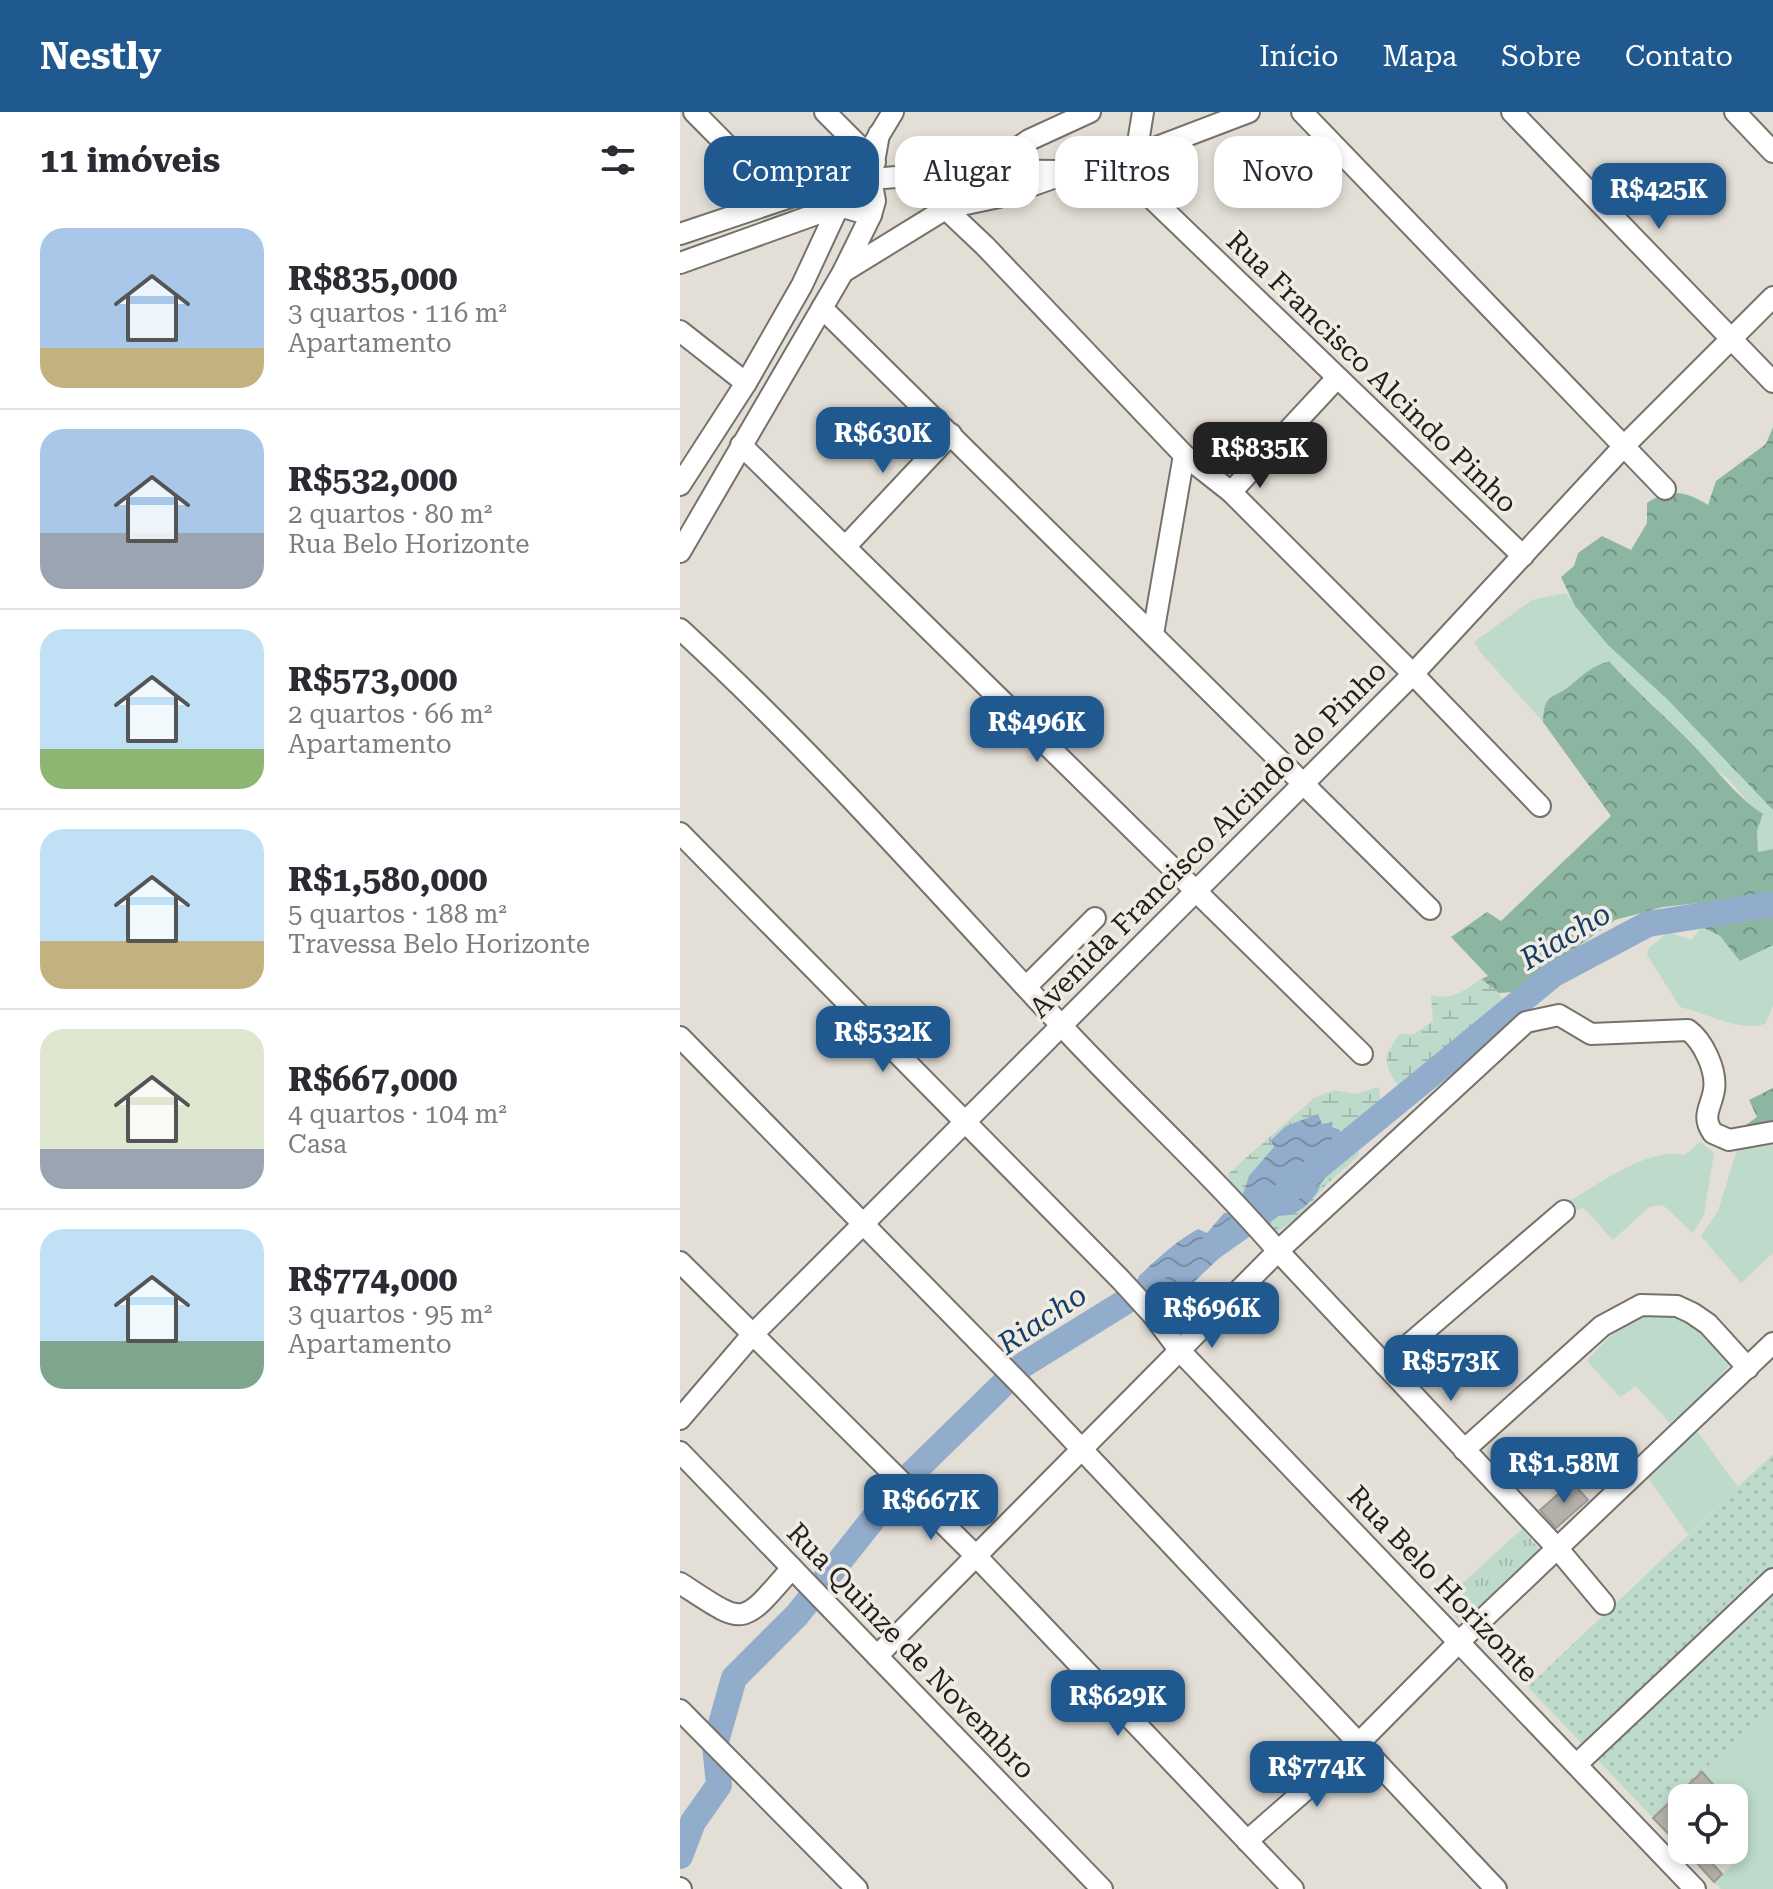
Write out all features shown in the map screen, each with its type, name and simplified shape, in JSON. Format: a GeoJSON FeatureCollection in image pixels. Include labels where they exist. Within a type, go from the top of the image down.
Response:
{"type":"FeatureCollection","features":[{"type":"Feature","properties":{"kind":"street"},"geometry":{"type":"LineString","coordinates":[[694,112],[718,136]]}},
{"type":"Feature","properties":{"kind":"street"},"geometry":{"type":"LineString","coordinates":[[825,112],[845,136]]}},
{"type":"Feature","properties":{"kind":"street"},"geometry":{"type":"LineString","coordinates":[[878,136],[893,112]]}},
{"type":"Feature","properties":{"kind":"street"},"geometry":{"type":"LineString","coordinates":[[1038,136],[1090,112]]}},
{"type":"Feature","properties":{"kind":"street"},"geometry":{"type":"LineString","coordinates":[[1139,136],[1143,112]]}},
{"type":"Feature","properties":{"kind":"street"},"geometry":{"type":"LineString","coordinates":[[1186,136],[1249,112]]}},
{"type":"Feature","properties":{"kind":"street"},"geometry":{"type":"LineString","coordinates":[[1302,112],[1665,489]]}},
{"type":"Feature","properties":{"kind":"street"},"geometry":{"type":"LineString","coordinates":[[1512,112],[1773,382]]}},
{"type":"Feature","properties":{"kind":"street"},"geometry":{"type":"LineString","coordinates":[[1735,112],[1773,152]]}},
{"type":"Feature","properties":{"kind":"street"},"geometry":{"type":"LineString","coordinates":[[754,208],[680,234],[686,261],[833,208]]}},
{"type":"Feature","properties":{"kind":"street"},"geometry":{"type":"LineString","coordinates":[[680,485],[746,383],[802,285],[838,208]]}},
{"type":"Feature","properties":{"kind":"street"},"geometry":{"type":"LineString","coordinates":[[846,208],[871,215]]}},
{"type":"Feature","properties":{"kind":"street"},"geometry":{"type":"LineString","coordinates":[[680,552],[843,272],[873,208]]}},
{"type":"Feature","properties":{"kind":"street"},"geometry":{"type":"LineString","coordinates":[[843,272],[947,208],[1184,455],[1231,492],[1540,806]]}},
{"type":"Feature","properties":{"kind":"street","name":"Rua Francisco Alcindo Pinho"},"geometry":{"type":"LineString","coordinates":[[1162,208],[1523,556]]}},
{"type":"Feature","properties":{"kind":"street","name":"Avenida Francisco Alcindo do Pinho"},"geometry":{"type":"LineString","coordinates":[[680,1419],[752,1335],[1413,674],[1624,446],[1773,297]]}},
{"type":"Feature","properties":{"kind":"street"},"geometry":{"type":"LineString","coordinates":[[822,308],[1305,782],[1430,909]]}},
{"type":"Feature","properties":{"kind":"street"},"geometry":{"type":"LineString","coordinates":[[680,331],[746,383]]}},
{"type":"Feature","properties":{"kind":"street"},"geometry":{"type":"LineString","coordinates":[[1231,492],[1337,378]]}},
{"type":"Feature","properties":{"kind":"street"},"geometry":{"type":"LineString","coordinates":[[846,546],[951,434]]}},
{"type":"Feature","properties":{"kind":"street"},"geometry":{"type":"LineString","coordinates":[[741,445],[1362,1054]]}},
{"type":"Feature","properties":{"kind":"street"},"geometry":{"type":"LineString","coordinates":[[1153,634],[1184,455]]}},
{"type":"Feature","properties":{"kind":"street"},"geometry":{"type":"LineString","coordinates":[[680,629],[746,690],[1060,1025],[1242,1207],[1278,1251],[1558,1549],[1604,1604]]}},
{"type":"Feature","properties":{"kind":"street"},"geometry":{"type":"LineString","coordinates":[[680,833],[962,1122]]}},
{"type":"Feature","properties":{"kind":"street"},"geometry":{"type":"LineString","coordinates":[[1026,987],[1095,918]]}},
{"type":"Feature","properties":{"kind":"street"},"geometry":{"type":"LineString","coordinates":[[877,1656],[1278,1251],[1526,1022],[1559,1015],[1591,1034],[1688,1030],[1698,1039],[1713,1076],[1714,1090],[1706,1113],[1713,1133],[1729,1140],[1773,1132]]}},
{"type":"Feature","properties":{"kind":"street"},"geometry":{"type":"LineString","coordinates":[[680,1037],[1024,1388],[1496,1889]]}},
{"type":"Feature","properties":{"kind":"street","name":"Rua Belo Horizonte"},"geometry":{"type":"LineString","coordinates":[[962,1122],[1121,1280],[1180,1351],[1695,1889]]}},
{"type":"Feature","properties":{"kind":"street"},"geometry":{"type":"LineString","coordinates":[[1385,1365],[1564,1211]]}},
{"type":"Feature","properties":{"kind":"street"},"geometry":{"type":"LineString","coordinates":[[680,1262],[976,1556],[1293,1889]]}},
{"type":"Feature","properties":{"kind":"street"},"geometry":{"type":"LineString","coordinates":[[1464,1450],[1602,1326],[1641,1305],[1667,1304],[1692,1313],[1708,1324],[1748,1368]]}},
{"type":"Feature","properties":{"kind":"street"},"geometry":{"type":"LineString","coordinates":[[1247,1841],[1358,1744],[1773,1343]]}},
{"type":"Feature","properties":{"kind":"street","name":"Rua Quinze de Novembro"},"geometry":{"type":"LineString","coordinates":[[680,1452],[1102,1889]]}},
{"type":"Feature","properties":{"kind":"street"},"geometry":{"type":"LineString","coordinates":[[680,1583],[732,1617],[744,1616],[756,1609],[798,1574]]}},
{"type":"Feature","properties":{"kind":"street"},"geometry":{"type":"LineString","coordinates":[[1577,1764],[1773,1579]]}},
{"type":"Feature","properties":{"kind":"street"},"geometry":{"type":"LineString","coordinates":[[680,1710],[857,1889]]}},
{"type":"Feature","properties":{"kind":"green space"},"geometry":{"type":"Polygon","coordinates":[[[1773,427],[1773,810],[1667,699],[1608,645],[1575,606],[1561,577],[1574,566],[1578,553],[1602,536],[1631,550],[1647,523],[1647,503],[1655,498],[1678,493],[1708,505],[1716,481],[1766,444],[1773,427]]]}},
{"type":"Feature","properties":{"kind":"green space"},"geometry":{"type":"Polygon","coordinates":[[[1566,593],[1608,645],[1667,699],[1773,810],[1773,849],[1758,852],[1757,831],[1763,814],[1708,764],[1609,661],[1593,668],[1551,698],[1545,705],[1543,722],[1474,642],[1532,600],[1566,593]]]}},
{"type":"Feature","properties":{"kind":"green space"},"geometry":{"type":"Polygon","coordinates":[[[1609,661],[1735,790],[1763,814],[1757,831],[1758,852],[1773,849],[1773,895],[1663,907],[1615,920],[1514,992],[1499,993],[1481,979],[1488,976],[1451,937],[1487,912],[1501,921],[1611,816],[1543,722],[1545,705],[1551,698],[1593,668],[1609,661]]]}},
{"type":"Feature","properties":{"kind":"green space"},"geometry":{"type":"Polygon","coordinates":[[[1773,917],[1773,945],[1740,961],[1720,936],[1702,927],[1773,917]]]}},
{"type":"Feature","properties":{"kind":"green space"},"geometry":{"type":"Polygon","coordinates":[[[1702,927],[1720,936],[1740,961],[1773,945],[1773,1006],[1765,1024],[1733,1024],[1680,1007],[1647,955],[1649,948],[1668,932],[1691,940],[1702,927]]]}},
{"type":"Feature","properties":{"kind":"green space"},"geometry":{"type":"Polygon","coordinates":[[[1481,979],[1499,993],[1513,1018],[1418,1102],[1396,1083],[1386,1056],[1399,1034],[1414,1034],[1433,1021],[1431,995],[1445,997],[1481,979]]]}},
{"type":"Feature","properties":{"kind":"green space"},"geometry":{"type":"Polygon","coordinates":[[[1379,1087],[1381,1104],[1361,1122],[1358,1156],[1326,1185],[1300,1216],[1277,1232],[1230,1190],[1228,1174],[1314,1098],[1334,1090],[1355,1094],[1379,1087]]]}},
{"type":"Feature","properties":{"kind":"green space"},"geometry":{"type":"Polygon","coordinates":[[[1773,1088],[1773,1125],[1740,1129],[1757,1117],[1749,1100],[1773,1088]]]}},
{"type":"Feature","properties":{"kind":"green space"},"geometry":{"type":"Polygon","coordinates":[[[1773,1140],[1773,1253],[1741,1283],[1701,1236],[1718,1211],[1737,1150],[1773,1140]]]}},
{"type":"Feature","properties":{"kind":"green space"},"geometry":{"type":"Polygon","coordinates":[[[1700,1142],[1714,1153],[1704,1215],[1693,1233],[1663,1205],[1649,1207],[1613,1240],[1584,1208],[1571,1211],[1566,1203],[1623,1169],[1654,1157],[1685,1155],[1700,1142]]]}},
{"type":"Feature","properties":{"kind":"green space"},"geometry":{"type":"Polygon","coordinates":[[[1650,1311],[1689,1317],[1732,1361],[1706,1398],[1670,1423],[1636,1386],[1620,1397],[1587,1361],[1616,1332],[1650,1311]]]}},
{"type":"Feature","properties":{"kind":"green space"},"geometry":{"type":"Polygon","coordinates":[[[1697,1431],[1738,1487],[1688,1534],[1648,1478],[1697,1431]]]}},
{"type":"Feature","properties":{"kind":"green space"},"geometry":{"type":"Polygon","coordinates":[[[1773,1454],[1773,1704],[1689,1784],[1668,1784],[1668,1804],[1653,1818],[1528,1687],[1773,1454]]]}},
{"type":"Feature","properties":{"kind":"green space"},"geometry":{"type":"Polygon","coordinates":[[[1522,1529],[1541,1551],[1461,1623],[1443,1601],[1522,1529]]]}},
{"type":"Feature","properties":{"kind":"green space"},"geometry":{"type":"Polygon","coordinates":[[[1773,1704],[1773,1889],[1721,1889],[1714,1882],[1731,1864],[1748,1864],[1748,1784],[1713,1784],[1702,1772],[1773,1704]]]}},
{"type":"Feature","properties":{"kind":"water"},"geometry":{"type":"Polygon","coordinates":[[[1318,1114],[1322,1124],[1333,1122],[1332,1127],[1340,1130],[1339,1147],[1322,1173],[1325,1178],[1308,1204],[1290,1215],[1280,1216],[1261,1211],[1242,1197],[1249,1176],[1274,1147],[1271,1140],[1286,1126],[1318,1114]]]}},
{"type":"Feature","properties":{"kind":"water"},"geometry":{"type":"Polygon","coordinates":[[[1224,1213],[1231,1213],[1242,1230],[1236,1242],[1172,1303],[1158,1308],[1137,1286],[1139,1276],[1190,1234],[1198,1229],[1207,1233],[1224,1213]]]}},
{"type":"Feature","properties":{"kind":"building"},"geometry":{"type":"Polygon","coordinates":[[[1572,1482],[1588,1500],[1556,1528],[1540,1510],[1572,1482]]]}},
{"type":"Feature","properties":{"kind":"building"},"geometry":{"type":"Polygon","coordinates":[[[1702,1772],[1713,1784],[1689,1784],[1702,1772]]]}},
{"type":"Feature","properties":{"kind":"building"},"geometry":{"type":"Polygon","coordinates":[[[1668,1804],[1668,1834],[1653,1818],[1668,1804]]]}},
{"type":"Feature","properties":{"kind":"building"},"geometry":{"type":"Polygon","coordinates":[[[1698,1864],[1713,1864],[1722,1874],[1714,1882],[1698,1864]]]}},
{"type":"Feature","properties":{"kind":"waterway","name":"Riacho"},"geometry":{"type":"LineString","coordinates":[[1211,1248],[1269,1207],[1554,974],[1648,924],[1773,904]]}},
{"type":"Feature","properties":{"kind":"waterway","name":"Riacho"},"geometry":{"type":"LineString","coordinates":[[680,1856],[693,1822],[719,1785],[715,1745],[734,1678],[797,1615],[900,1485],[1023,1365],[1154,1284]]}}]}
